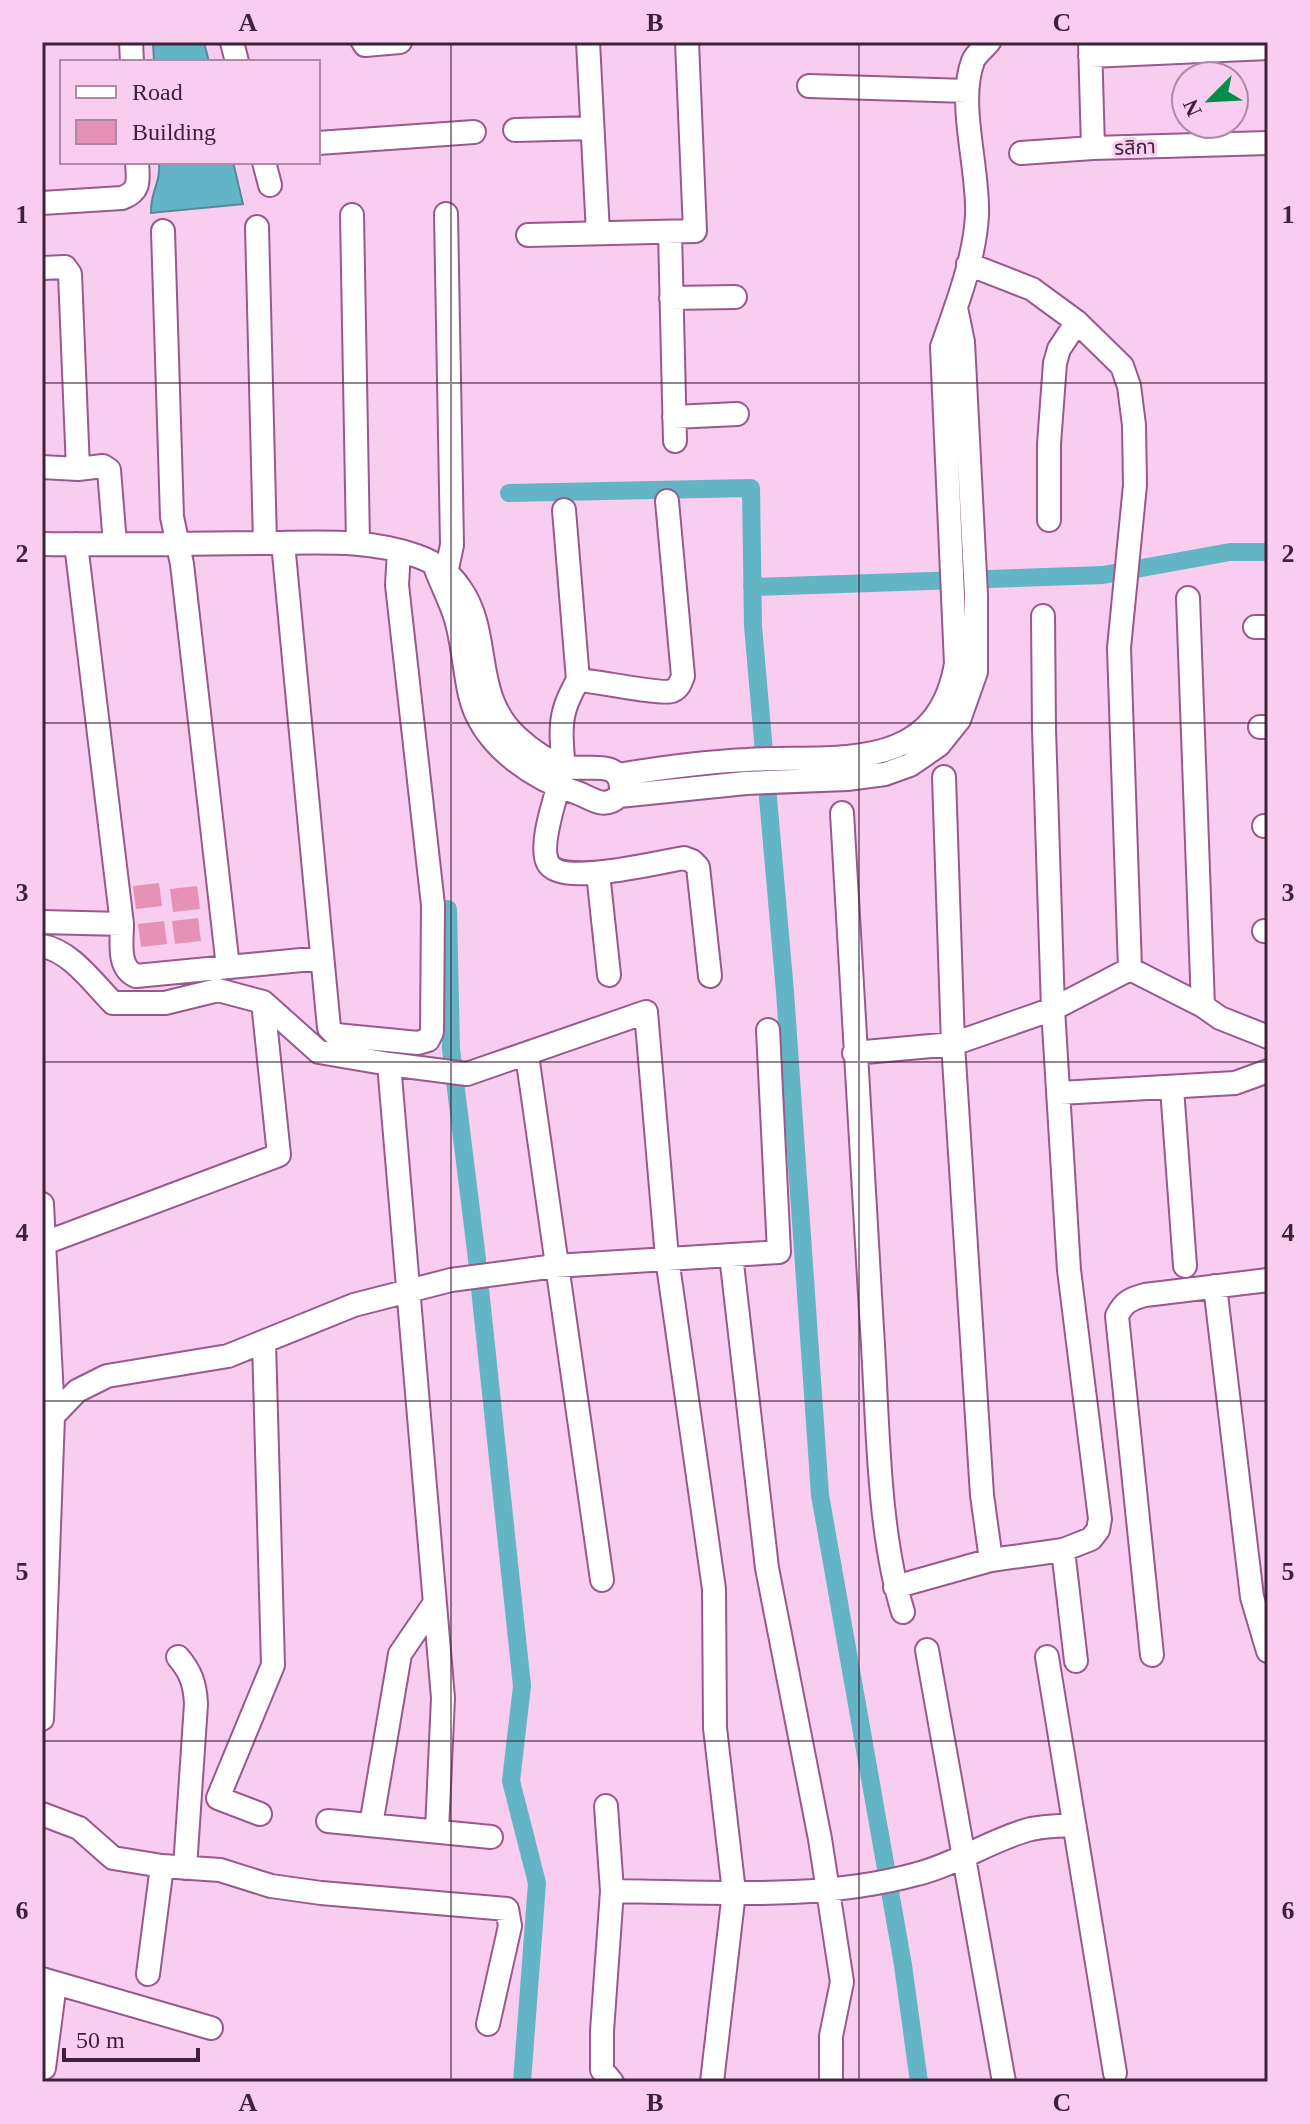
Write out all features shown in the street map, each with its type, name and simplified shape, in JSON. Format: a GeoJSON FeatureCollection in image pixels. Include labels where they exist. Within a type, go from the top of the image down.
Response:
{"type":"FeatureCollection","features":[{"type":"Feature","properties":{"kind":"street"},"geometry":{"type":"LineString","coordinates":[[363,42],[365,45],[400,42]]}},
{"type":"Feature","properties":{"kind":"street"},"geometry":{"type":"LineString","coordinates":[[588,42],[598,233]]}},
{"type":"Feature","properties":{"kind":"street"},"geometry":{"type":"LineString","coordinates":[[528,235],[695,231],[687,42]]}},
{"type":"Feature","properties":{"kind":"street"},"geometry":{"type":"LineString","coordinates":[[618,785],[745,760],[781,770],[847,769],[910,740],[938,714],[952,687],[965,596],[942,347],[968,264],[977,218],[967,91],[974,59],[989,42]]}},
{"type":"Feature","properties":{"kind":"street","name":"รสิกา"},"geometry":{"type":"LineString","coordinates":[[1268,48],[1090,49],[1093,148],[1268,143]]}},
{"type":"Feature","properties":{"kind":"street"},"geometry":{"type":"LineString","coordinates":[[809,86],[967,91]]}},
{"type":"Feature","properties":{"kind":"street"},"geometry":{"type":"LineString","coordinates":[[515,130],[592,128]]}},
{"type":"Feature","properties":{"kind":"street"},"geometry":{"type":"LineString","coordinates":[[320,143],[474,132]]}},
{"type":"Feature","properties":{"kind":"street"},"geometry":{"type":"LineString","coordinates":[[1021,153],[1093,148]]}},
{"type":"Feature","properties":{"kind":"street"},"geometry":{"type":"LineString","coordinates":[[42,203],[122,198],[132,194],[138,186],[137,164]]}},
{"type":"Feature","properties":{"kind":"street"},"geometry":{"type":"LineString","coordinates":[[265,164],[270,185]]}},
{"type":"Feature","properties":{"kind":"street"},"geometry":{"type":"LineString","coordinates":[[441,575],[452,545],[446,214]]}},
{"type":"Feature","properties":{"kind":"street"},"geometry":{"type":"LineString","coordinates":[[352,215],[358,543]]}},
{"type":"Feature","properties":{"kind":"street"},"geometry":{"type":"LineString","coordinates":[[257,227],[274,543],[327,1019],[329,1028],[336,1035],[418,1043],[428,1040],[432,1032],[433,905],[397,585],[399,551]]}},
{"type":"Feature","properties":{"kind":"street"},"geometry":{"type":"LineString","coordinates":[[163,231],[172,517],[178,544],[228,967]]}},
{"type":"Feature","properties":{"kind":"street"},"geometry":{"type":"LineString","coordinates":[[670,232],[675,441]]}},
{"type":"Feature","properties":{"kind":"street"},"geometry":{"type":"LineString","coordinates":[[968,264],[1032,289],[1077,322],[1122,366],[1129,386],[1134,425],[1135,485],[1119,648],[1130,969]]}},
{"type":"Feature","properties":{"kind":"street"},"geometry":{"type":"LineString","coordinates":[[42,268],[65,267],[70,274],[78,469]]}},
{"type":"Feature","properties":{"kind":"street"},"geometry":{"type":"LineString","coordinates":[[671,298],[735,297]]}},
{"type":"Feature","properties":{"kind":"street"},"geometry":{"type":"LineString","coordinates":[[1049,520],[1049,444],[1055,363],[1059,349],[1077,322]]}},
{"type":"Feature","properties":{"kind":"street"},"geometry":{"type":"LineString","coordinates":[[674,417],[737,414]]}},
{"type":"Feature","properties":{"kind":"street"},"geometry":{"type":"LineString","coordinates":[[42,467],[78,469],[103,466],[109,470],[115,544]]}},
{"type":"Feature","properties":{"kind":"street"},"geometry":{"type":"LineString","coordinates":[[578,680],[653,691],[671,691],[680,685],[683,668],[667,501]]}},
{"type":"Feature","properties":{"kind":"street"},"geometry":{"type":"LineString","coordinates":[[564,510],[578,680],[563,705],[562,777],[550,819],[545,852],[549,865],[556,871],[598,873],[684,858],[692,861],[698,867],[710,976]]}},
{"type":"Feature","properties":{"kind":"street"},"geometry":{"type":"LineString","coordinates":[[42,544],[358,543],[420,556],[441,575],[455,617],[471,699],[488,736],[518,763],[562,777],[599,804],[613,801],[618,785],[607,767],[562,777]]}},
{"type":"Feature","properties":{"kind":"street"},"geometry":{"type":"LineString","coordinates":[[76,544],[122,924],[124,965],[128,973],[136,976],[322,958]]}},
{"type":"Feature","properties":{"kind":"street"},"geometry":{"type":"LineString","coordinates":[[1188,598],[1203,1006]]}},
{"type":"Feature","properties":{"kind":"street"},"geometry":{"type":"LineString","coordinates":[[895,1587],[991,1560],[1063,1550],[1091,1539],[1098,1530],[1100,1519],[1069,1270],[1053,1009],[1043,616]]}},
{"type":"Feature","properties":{"kind":"street"},"geometry":{"type":"LineString","coordinates":[[588,795],[585,781],[593,770]]}},
{"type":"Feature","properties":{"kind":"street"},"geometry":{"type":"LineString","coordinates":[[618,785],[746,783],[781,770]]}},
{"type":"Feature","properties":{"kind":"street"},"geometry":{"type":"LineString","coordinates":[[944,777],[953,1044],[982,1495],[991,1560]]}},
{"type":"Feature","properties":{"kind":"street"},"geometry":{"type":"LineString","coordinates":[[842,813],[854,1053],[883,1496],[895,1587],[903,1612]]}},
{"type":"Feature","properties":{"kind":"street"},"geometry":{"type":"LineString","coordinates":[[598,873],[609,975]]}},
{"type":"Feature","properties":{"kind":"street"},"geometry":{"type":"LineString","coordinates":[[42,922],[122,924]]}},
{"type":"Feature","properties":{"kind":"street"},"geometry":{"type":"LineString","coordinates":[[42,946],[51,947],[76,965],[113,1003],[165,1003],[218,990],[263,1002],[319,1052],[467,1074],[646,1012],[667,1258],[714,1589],[715,1728],[734,1892],[712,2082]]}},
{"type":"Feature","properties":{"kind":"street"},"geometry":{"type":"LineString","coordinates":[[1130,969],[1267,1043]]}},
{"type":"Feature","properties":{"kind":"street"},"geometry":{"type":"LineString","coordinates":[[854,1053],[953,1044],[1053,1009],[1130,969]]}},
{"type":"Feature","properties":{"kind":"street"},"geometry":{"type":"LineString","coordinates":[[43,1244],[279,1155],[263,1002]]}},
{"type":"Feature","properties":{"kind":"street"},"geometry":{"type":"LineString","coordinates":[[48,1419],[77,1391],[107,1376],[228,1356],[354,1305],[451,1280],[555,1266],[779,1252],[768,1030]]}},
{"type":"Feature","properties":{"kind":"street"},"geometry":{"type":"LineString","coordinates":[[527,1055],[602,1580]]}},
{"type":"Feature","properties":{"kind":"street"},"geometry":{"type":"LineString","coordinates":[[389,1064],[443,1698],[437,1830]]}},
{"type":"Feature","properties":{"kind":"street"},"geometry":{"type":"LineString","coordinates":[[1060,1093],[1235,1083],[1268,1071]]}},
{"type":"Feature","properties":{"kind":"street"},"geometry":{"type":"LineString","coordinates":[[1172,1088],[1185,1266]]}},
{"type":"Feature","properties":{"kind":"street"},"geometry":{"type":"LineString","coordinates":[[42,1204],[48,1419],[42,1719]]}},
{"type":"Feature","properties":{"kind":"street"},"geometry":{"type":"LineString","coordinates":[[731,1255],[767,1568],[828,1890],[842,1982],[831,2036],[831,2082]]}},
{"type":"Feature","properties":{"kind":"street"},"geometry":{"type":"LineString","coordinates":[[1152,1655],[1117,1316],[1122,1305],[1131,1299],[1268,1280]]}},
{"type":"Feature","properties":{"kind":"street"},"geometry":{"type":"LineString","coordinates":[[1215,1286],[1252,1597],[1268,1651]]}},
{"type":"Feature","properties":{"kind":"street"},"geometry":{"type":"LineString","coordinates":[[260,1814],[218,1798],[273,1665],[264,1342]]}},
{"type":"Feature","properties":{"kind":"street"},"geometry":{"type":"LineString","coordinates":[[1063,1550],[1076,1661]]}},
{"type":"Feature","properties":{"kind":"street"},"geometry":{"type":"LineString","coordinates":[[371,1825],[400,1654],[434,1604]]}},
{"type":"Feature","properties":{"kind":"street"},"geometry":{"type":"LineString","coordinates":[[927,1650],[1004,2082]]}},
{"type":"Feature","properties":{"kind":"street"},"geometry":{"type":"LineString","coordinates":[[178,1657],[189,1670],[195,1685],[196,1704],[185,1868]]}},
{"type":"Feature","properties":{"kind":"street"},"geometry":{"type":"LineString","coordinates":[[1047,1657],[1115,2073]]}},
{"type":"Feature","properties":{"kind":"street"},"geometry":{"type":"LineString","coordinates":[[606,1806],[612,1891],[602,2070],[612,2082]]}},
{"type":"Feature","properties":{"kind":"street"},"geometry":{"type":"LineString","coordinates":[[42,1814],[79,1828],[113,1858],[162,1866],[220,1870],[271,1886],[321,1893],[507,1909],[510,1926],[488,2024]]}},
{"type":"Feature","properties":{"kind":"street"},"geometry":{"type":"LineString","coordinates":[[328,1821],[491,1837]]}},
{"type":"Feature","properties":{"kind":"street"},"geometry":{"type":"LineString","coordinates":[[612,1891],[828,1890],[916,1875],[1034,1828],[1074,1825]]}},
{"type":"Feature","properties":{"kind":"street"},"geometry":{"type":"LineString","coordinates":[[148,1974],[162,1866]]}},
{"type":"Feature","properties":{"kind":"street"},"geometry":{"type":"LineString","coordinates":[[44,2068],[48,1981],[211,2028]]}},
{"type":"Feature","properties":{"kind":"water"},"geometry":{"type":"Polygon","coordinates":[[[153,42],[204,42],[208,60],[154,60],[153,42]]]}},
{"type":"Feature","properties":{"kind":"water"},"geometry":{"type":"Polygon","coordinates":[[[159,164],[233,164],[243,204],[151,213],[159,164]]]}},
{"type":"Feature","properties":{"kind":"building"},"geometry":{"type":"Polygon","coordinates":[[[159,883],[162,906],[136,909],[133,886],[159,883]]]}},
{"type":"Feature","properties":{"kind":"building"},"geometry":{"type":"Polygon","coordinates":[[[197,886],[200,909],[173,912],[170,889],[197,886]]]}},
{"type":"Feature","properties":{"kind":"building"},"geometry":{"type":"Polygon","coordinates":[[[198,918],[201,941],[175,944],[172,921],[198,918]]]}},
{"type":"Feature","properties":{"kind":"building"},"geometry":{"type":"Polygon","coordinates":[[[164,921],[167,944],[141,947],[138,924],[164,921]]]}},
{"type":"Feature","properties":{"kind":"waterway"},"geometry":{"type":"LineString","coordinates":[[509,493],[751,488],[753,626],[785,992],[820,1495],[903,1965],[919,2082]]}},
{"type":"Feature","properties":{"kind":"waterway"},"geometry":{"type":"LineString","coordinates":[[752,587],[1103,575],[1230,552],[1268,552]]}},
{"type":"Feature","properties":{"kind":"waterway"},"geometry":{"type":"LineString","coordinates":[[448,909],[451,1049],[476,1251],[522,1686],[511,1781],[537,1883],[522,2082]]}}]}
